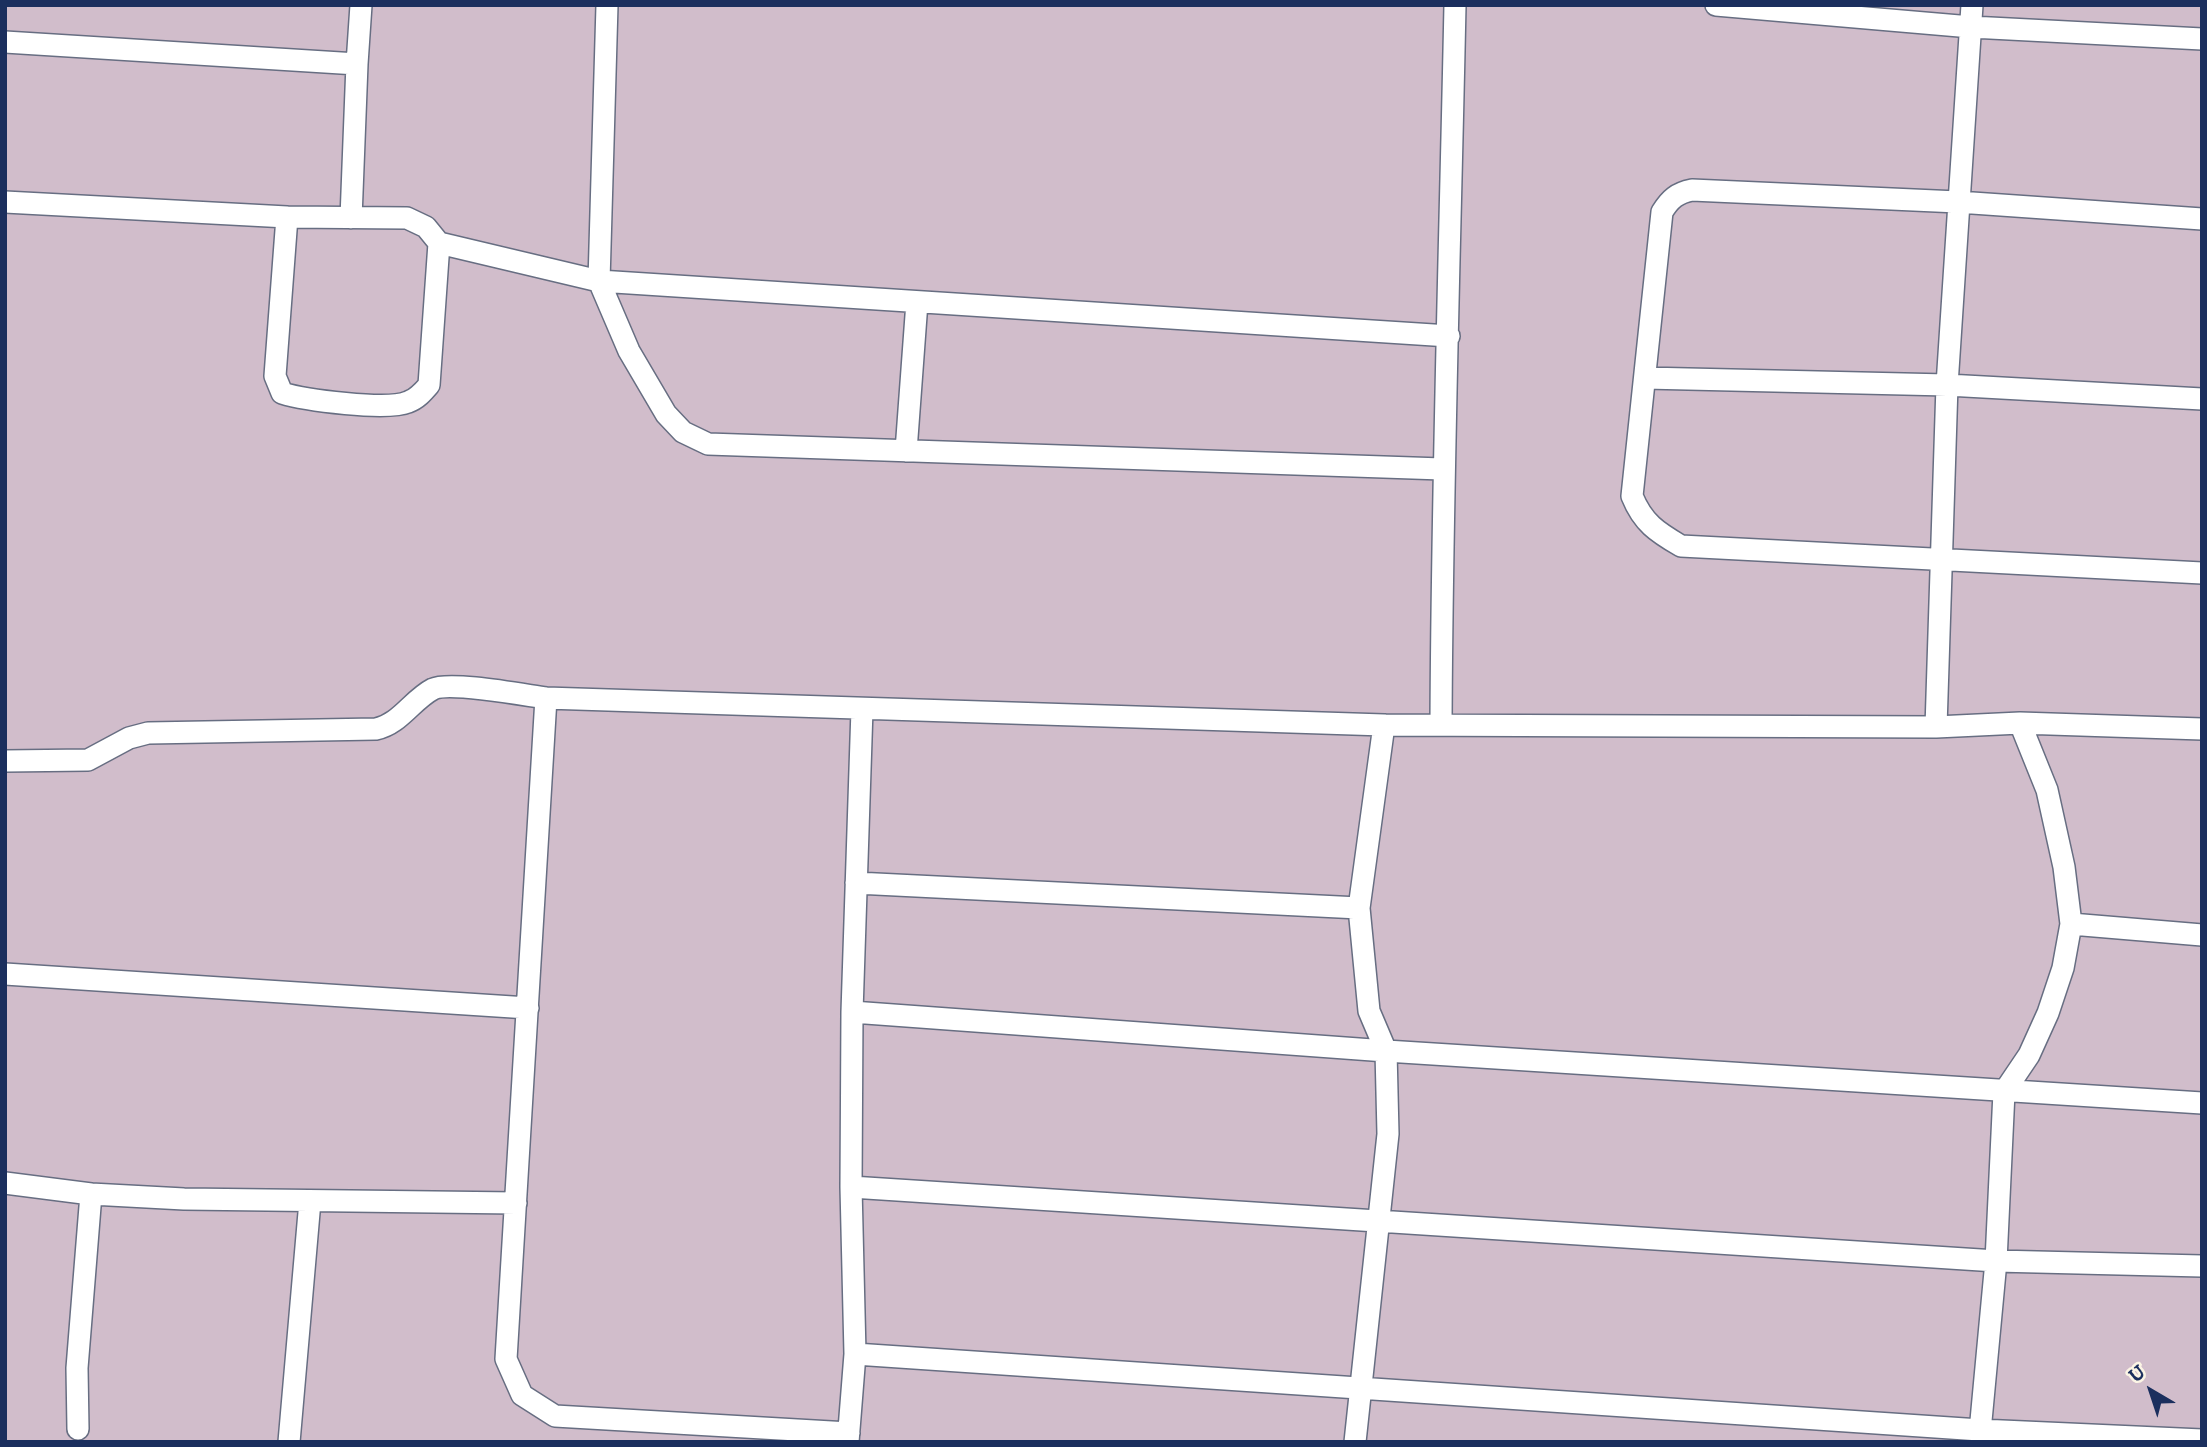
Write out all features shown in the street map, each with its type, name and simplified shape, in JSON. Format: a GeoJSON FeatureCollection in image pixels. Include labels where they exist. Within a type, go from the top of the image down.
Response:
{"type":"FeatureCollection","features":[{"type":"Feature","properties":{"kind":"lane"},"geometry":{"type":"LineString","coordinates":[[351,218],[361,5]]}},
{"type":"Feature","properties":{"kind":"lane"},"geometry":{"type":"LineString","coordinates":[[607,5],[599,281],[629,351],[666,414],[683,432],[708,444],[1442,469]]}},
{"type":"Feature","properties":{"kind":"lane"},"geometry":{"type":"LineString","coordinates":[[1441,725],[1442,469],[1449,336],[1455,5]]}},
{"type":"Feature","properties":{"kind":"lane"},"geometry":{"type":"LineString","coordinates":[[1717,5],[1971,27],[2202,39]]}},
{"type":"Feature","properties":{"kind":"lane"},"geometry":{"type":"LineString","coordinates":[[1936,727],[1947,385],[1972,5]]}},
{"type":"Feature","properties":{"kind":"lane"},"geometry":{"type":"LineString","coordinates":[[5,42],[357,64]]}},
{"type":"Feature","properties":{"kind":"lane"},"geometry":{"type":"LineString","coordinates":[[2202,219],[1958,202],[1692,190],[1680,193],[1670,200],[1662,212],[1632,496],[1640,516],[1653,530],[1681,546],[2202,573]]}},
{"type":"Feature","properties":{"kind":"lane"},"geometry":{"type":"LineString","coordinates":[[5,202],[286,217],[407,218],[426,227],[439,243],[599,281],[1449,336]]}},
{"type":"Feature","properties":{"kind":"lane"},"geometry":{"type":"LineString","coordinates":[[286,217],[275,376],[282,393],[306,401],[401,405],[420,395],[429,385],[439,243]]}},
{"type":"Feature","properties":{"kind":"lane"},"geometry":{"type":"LineString","coordinates":[[906,451],[917,302]]}},
{"type":"Feature","properties":{"kind":"lane"},"geometry":{"type":"LineString","coordinates":[[1645,378],[1947,385],[2202,399]]}},
{"type":"Feature","properties":{"kind":"lane"},"geometry":{"type":"LineString","coordinates":[[5,761],[88,760],[129,738],[148,733],[376,729],[386,727],[428,693],[446,686],[546,698],[1384,725],[1936,727],[2020,723],[2202,729]]}},
{"type":"Feature","properties":{"kind":"lane"},"geometry":{"type":"LineString","coordinates":[[546,698],[506,1359],[522,1395],[555,1416],[848,1438],[855,1354],[851,1187],[852,1012],[862,709]]}},
{"type":"Feature","properties":{"kind":"lane"},"geometry":{"type":"LineString","coordinates":[[1979,1436],[1996,1261],[2004,1092],[2029,1055],[2048,1013],[2063,968],[2071,924],[2064,867],[2047,790],[2020,723]]}},
{"type":"Feature","properties":{"kind":"lane"},"geometry":{"type":"LineString","coordinates":[[1355,1442],[1388,1134],[1385,1052],[1369,1011],[1359,908],[1384,725]]}},
{"type":"Feature","properties":{"kind":"lane"},"geometry":{"type":"LineString","coordinates":[[856,883],[1359,908]]}},
{"type":"Feature","properties":{"kind":"lane"},"geometry":{"type":"LineString","coordinates":[[2071,924],[2202,935]]}},
{"type":"Feature","properties":{"kind":"lane"},"geometry":{"type":"LineString","coordinates":[[5,974],[528,1008]]}},
{"type":"Feature","properties":{"kind":"lane"},"geometry":{"type":"LineString","coordinates":[[852,1012],[1385,1052],[2202,1103]]}},
{"type":"Feature","properties":{"kind":"lane"},"geometry":{"type":"LineString","coordinates":[[5,1183],[120,1197],[516,1203]]}},
{"type":"Feature","properties":{"kind":"lane"},"geometry":{"type":"LineString","coordinates":[[851,1187],[1378,1224],[1517,1229],[1996,1261],[2202,1266]]}},
{"type":"Feature","properties":{"kind":"lane"},"geometry":{"type":"LineString","coordinates":[[78,1429],[77,1368],[92,1194]]}},
{"type":"Feature","properties":{"kind":"lane"},"geometry":{"type":"LineString","coordinates":[[289,1442],[310,1201]]}},
{"type":"Feature","properties":{"kind":"lane"},"geometry":{"type":"LineString","coordinates":[[855,1354],[1361,1388],[1979,1436],[2202,1440]]}},
{"type":"Feature","properties":{"kind":"shaded area"},"geometry":{"type":"Polygon","coordinates":[[[5,5],[2202,5],[2202,1442],[5,1442],[5,5]]]}}]}
